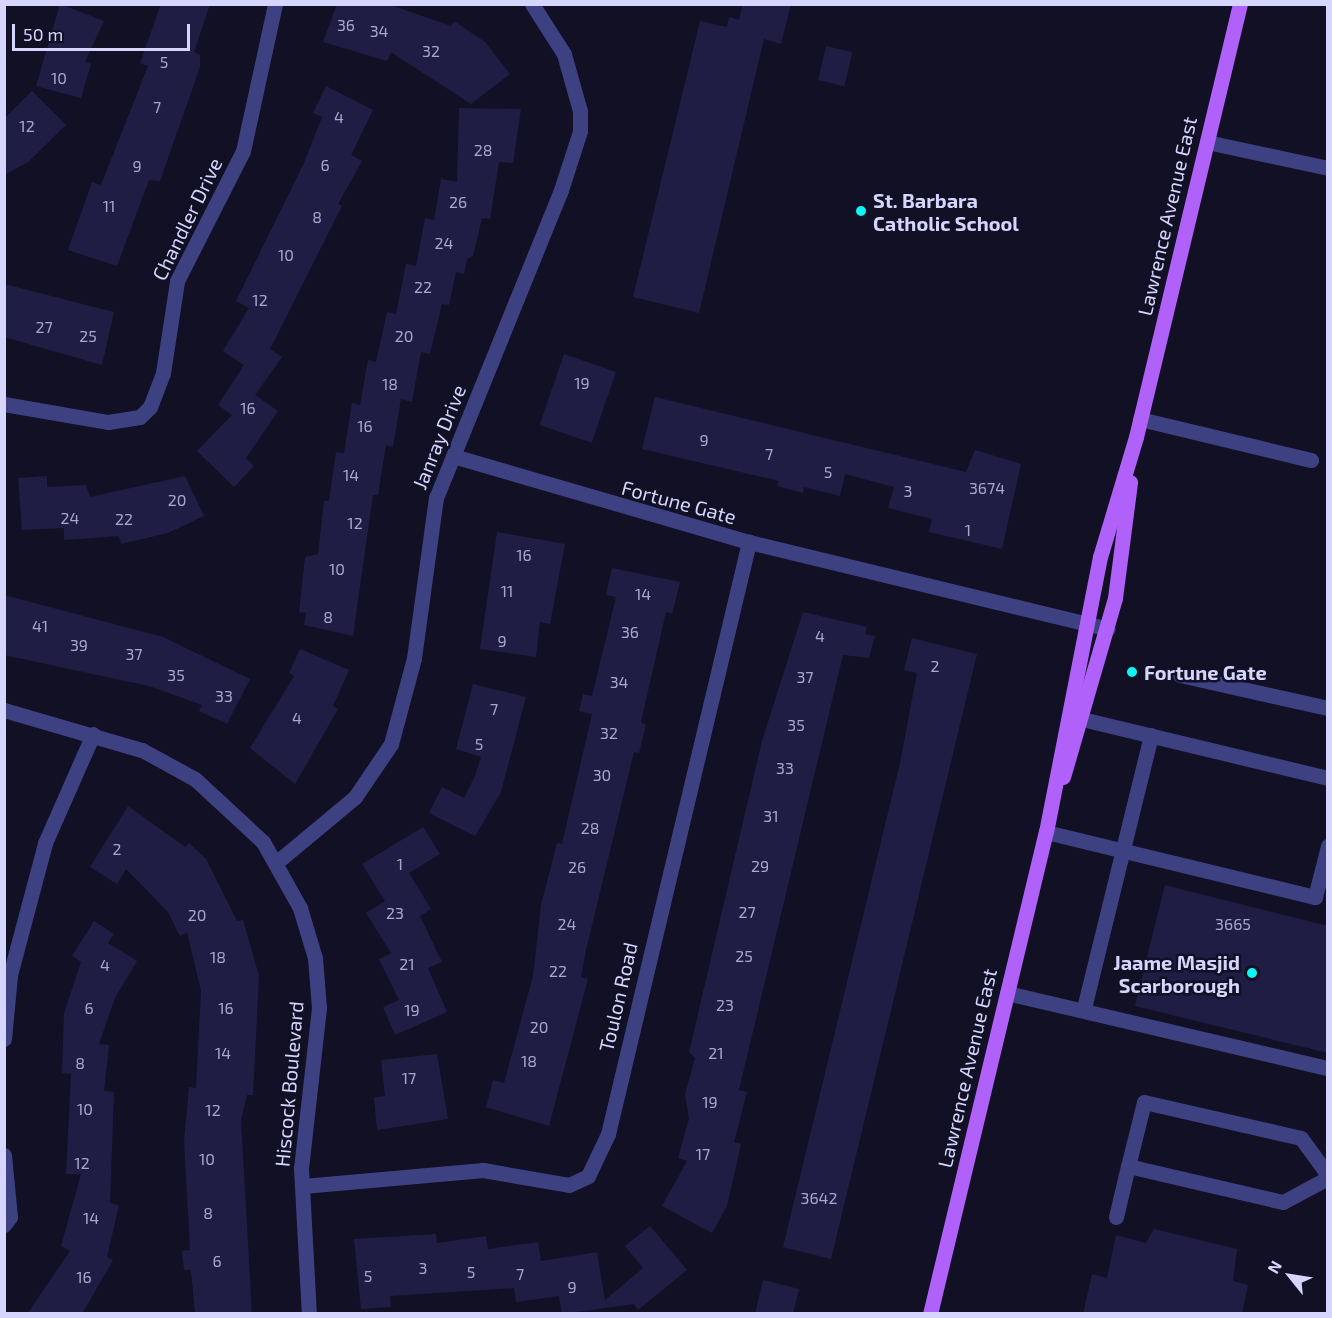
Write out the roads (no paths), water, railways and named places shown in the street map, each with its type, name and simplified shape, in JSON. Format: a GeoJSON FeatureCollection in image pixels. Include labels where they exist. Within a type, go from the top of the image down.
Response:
{"type":"FeatureCollection","features":[{"type":"Feature","properties":{"kind":"main road","name":"Lawrence Avenue East"},"geometry":{"type":"LineString","coordinates":[[930,1314],[1046,832],[1085,623],[1136,437],[1240,4]]}},
{"type":"Feature","properties":{"kind":"main road","name":"Lawrence Avenue East"},"geometry":{"type":"LineString","coordinates":[[1046,832],[1108,629],[1136,437]]}},
{"type":"Feature","properties":{"kind":"street","name":"Chandler Drive"},"geometry":{"type":"LineString","coordinates":[[4,404],[108,422],[140,417],[150,407],[163,373],[177,281],[243,151],[275,4]]}},
{"type":"Feature","properties":{"kind":"street","name":"Janray Drive"},"geometry":{"type":"LineString","coordinates":[[277,862],[355,797],[391,744],[414,658],[428,525],[453,456],[557,200],[580,131],[580,111],[564,54],[532,4]]}},
{"type":"Feature","properties":{"kind":"street"},"geometry":{"type":"LineString","coordinates":[[1207,142],[1328,168]]}},
{"type":"Feature","properties":{"kind":"street"},"geometry":{"type":"LineString","coordinates":[[1140,419],[1311,460]]}},
{"type":"Feature","properties":{"kind":"street","name":"Fortune Gate"},"geometry":{"type":"LineString","coordinates":[[453,456],[749,542],[1108,629]]}},
{"type":"Feature","properties":{"kind":"street","name":"Toulon Road"},"geometry":{"type":"LineString","coordinates":[[303,1186],[483,1170],[569,1185],[588,1176],[608,1134],[749,542]]}},
{"type":"Feature","properties":{"kind":"street"},"geometry":{"type":"LineString","coordinates":[[1180,675],[1328,708]]}},
{"type":"Feature","properties":{"kind":"street","name":"Hiscock Boulevard"},"geometry":{"type":"LineString","coordinates":[[4,710],[142,750],[195,780],[244,821],[277,862],[300,908],[318,983],[317,1045],[303,1116],[303,1186],[309,1314]]}},
{"type":"Feature","properties":{"kind":"street"},"geometry":{"type":"LineString","coordinates":[[1082,719],[1328,778]]}},
{"type":"Feature","properties":{"kind":"street"},"geometry":{"type":"LineString","coordinates":[[4,1039],[10,975],[42,854],[93,734]]}},
{"type":"Feature","properties":{"kind":"street"},"geometry":{"type":"LineString","coordinates":[[1084,1008],[1151,735]]}},
{"type":"Feature","properties":{"kind":"street"},"geometry":{"type":"LineString","coordinates":[[1046,832],[1321,900],[1328,846]]}},
{"type":"Feature","properties":{"kind":"street"},"geometry":{"type":"LineString","coordinates":[[1007,993],[1084,1008],[1328,1068]]}},
{"type":"Feature","properties":{"kind":"street"},"geometry":{"type":"LineString","coordinates":[[1116,1218],[1128,1166],[1144,1102],[1300,1138],[1328,1177],[1283,1202],[1128,1166]]}},
{"type":"Feature","properties":{"kind":"street"},"geometry":{"type":"LineString","coordinates":[[4,1155],[10,1216],[4,1225]]}},
{"type":"Feature","properties":{"kind":"place","name":"St. Barbara Catholic School"},"geometry":{"type":"Point","coordinates":[861,211]}},
{"type":"Feature","properties":{"kind":"place","name":"Fortune Gate"},"geometry":{"type":"Point","coordinates":[1132,672]}},
{"type":"Feature","properties":{"kind":"place","name":"Jaame Masjid Scarborough"},"geometry":{"type":"Point","coordinates":[1252,973]}}]}
